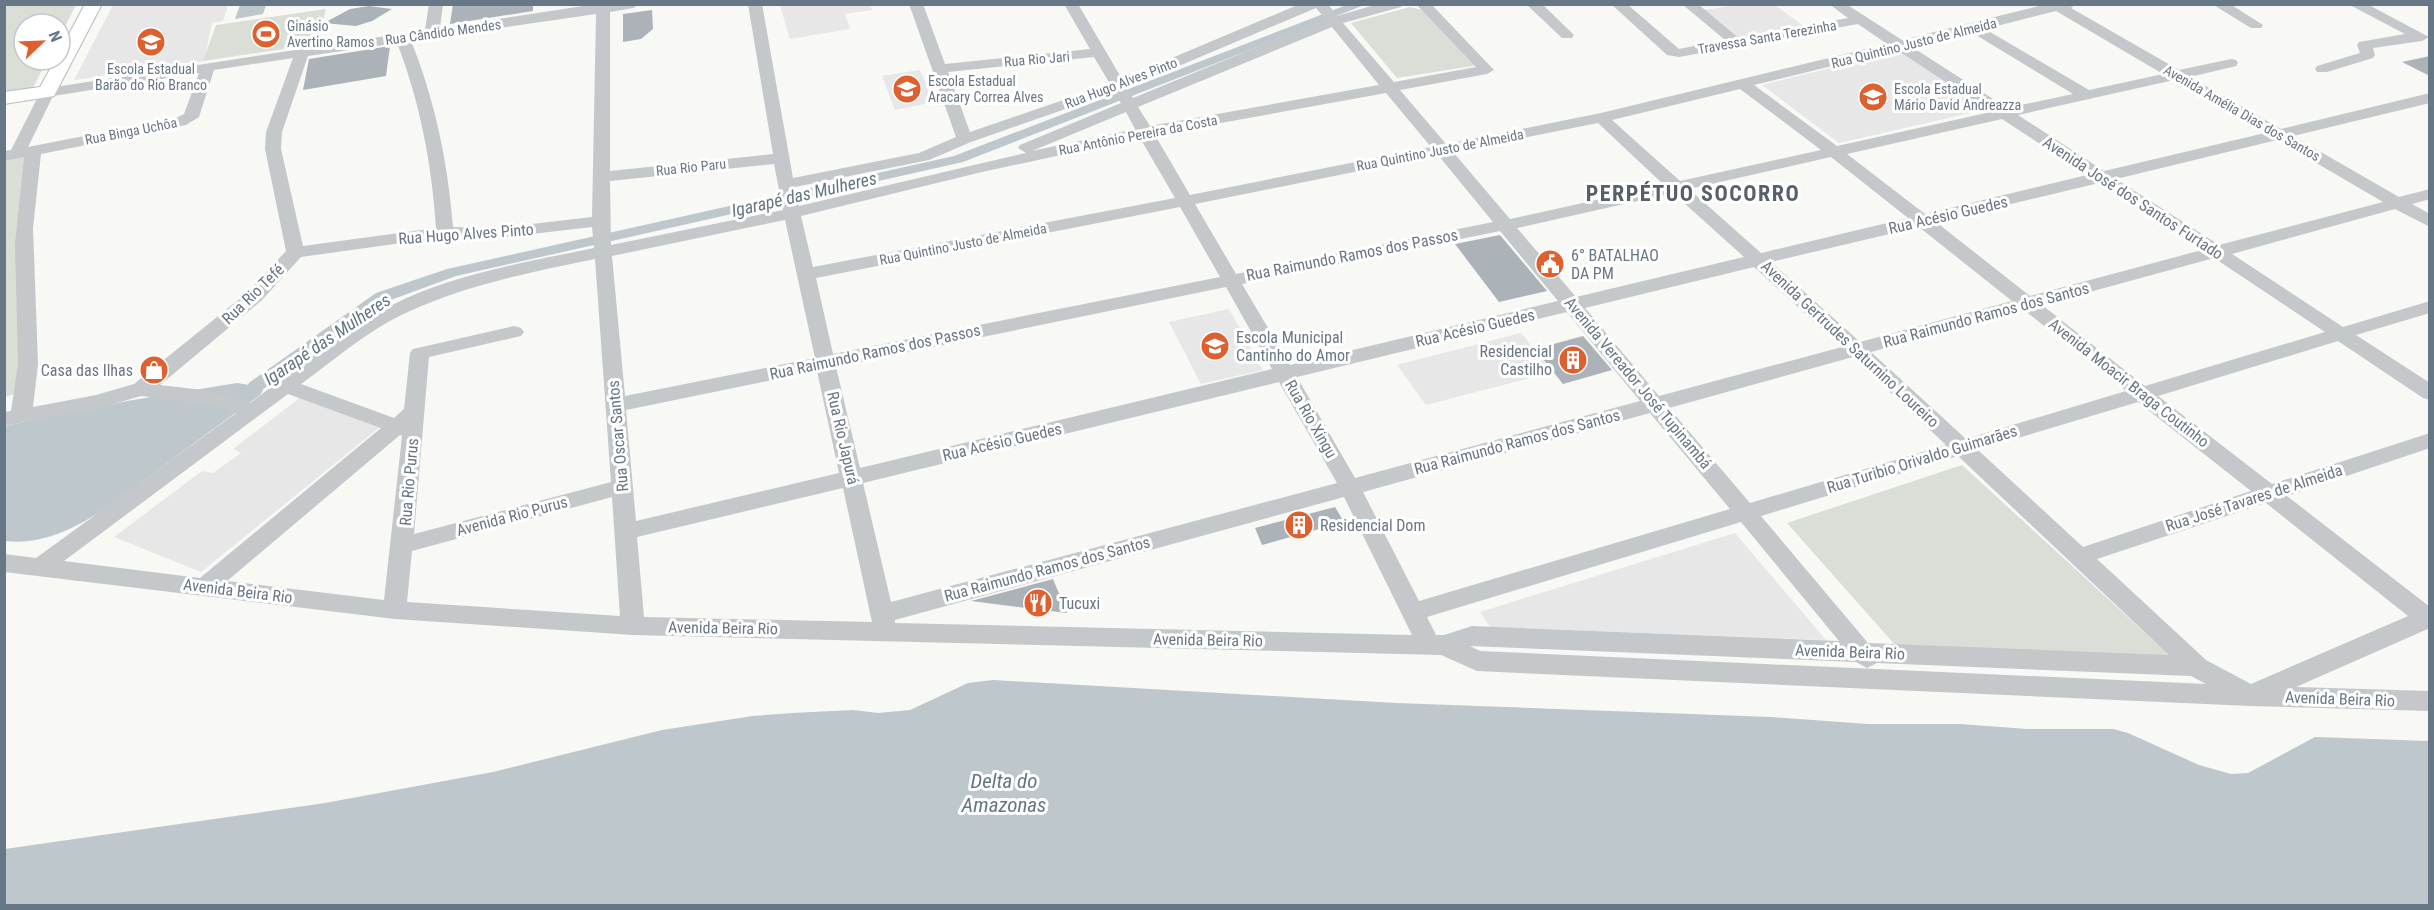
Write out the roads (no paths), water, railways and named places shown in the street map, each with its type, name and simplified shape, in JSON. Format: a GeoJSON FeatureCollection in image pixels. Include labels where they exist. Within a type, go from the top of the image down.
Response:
{"type":"FeatureCollection","features":[{"type":"Feature","properties":{"kind":"main road"},"geometry":{"type":"LineString","coordinates":[[48,92],[94,4]]}},
{"type":"Feature","properties":{"kind":"main road","name":"Rua Cândido Mendes"},"geometry":{"type":"LineString","coordinates":[[4,98],[48,92]]}},
{"type":"Feature","properties":{"kind":"street"},"geometry":{"type":"LineString","coordinates":[[432,33],[436,4]]}},
{"type":"Feature","properties":{"kind":"street","name":"Rua Cândido Mendes"},"geometry":{"type":"LineString","coordinates":[[48,92],[633,4]]}},
{"type":"Feature","properties":{"kind":"street","name":"Rua Rio Japurá"},"geometry":{"type":"LineString","coordinates":[[755,4],[789,199],[884,623]]}},
{"type":"Feature","properties":{"kind":"street"},"geometry":{"type":"LineString","coordinates":[[916,4],[965,139]]}},
{"type":"Feature","properties":{"kind":"street","name":"Rua Rio Xingu"},"geometry":{"type":"LineString","coordinates":[[1071,4],[1350,487],[1414,612],[1437,645]]}},
{"type":"Feature","properties":{"kind":"street","name":"Rua Hugo Alves Pinto"},"geometry":{"type":"LineString","coordinates":[[982,167],[1123,94],[1324,11],[1396,4]]}},
{"type":"Feature","properties":{"kind":"street","name":"Rua Antônio Pereira da Costa"},"geometry":{"type":"LineString","coordinates":[[789,199],[982,167],[1144,132],[1487,70],[1423,4]]}},
{"type":"Feature","properties":{"kind":"street"},"geometry":{"type":"LineString","coordinates":[[1533,4],[1567,35]]}},
{"type":"Feature","properties":{"kind":"street","name":"Travessa Santa Terezinha"},"geometry":{"type":"LineString","coordinates":[[1618,4],[1676,53],[1859,20]]}},
{"type":"Feature","properties":{"kind":"street"},"geometry":{"type":"LineString","coordinates":[[1689,4],[1737,43]]}},
{"type":"Feature","properties":{"kind":"street","name":"Avenida José dos Santos Furtado"},"geometry":{"type":"LineString","coordinates":[[1836,4],[2430,393]]}},
{"type":"Feature","properties":{"kind":"street"},"geometry":{"type":"LineString","coordinates":[[2219,4],[2256,25]]}},
{"type":"Feature","properties":{"kind":"street"},"geometry":{"type":"LineString","coordinates":[[2355,4],[2425,38]]}},
{"type":"Feature","properties":{"kind":"street","name":"Rua Quintino Justo de Almeida"},"geometry":{"type":"LineString","coordinates":[[806,274],[1601,118],[2061,6]]}},
{"type":"Feature","properties":{"kind":"street","name":"Avenida Amélia Dias dos Santos"},"geometry":{"type":"LineString","coordinates":[[2061,6],[2430,222]]}},
{"type":"Feature","properties":{"kind":"street","name":"Rua Oscar Santos"},"geometry":{"type":"LineString","coordinates":[[604,7],[602,237],[633,626]]}},
{"type":"Feature","properties":{"kind":"street","name":"Rua Hugo Alves Pinto"},"geometry":{"type":"LineString","coordinates":[[789,199],[944,150],[965,139],[1123,94],[1324,11]]}},
{"type":"Feature","properties":{"kind":"street","name":"Avenida Vereador José Tupinambá"},"geometry":{"type":"LineString","coordinates":[[1324,11],[1391,87],[1885,680]]}},
{"type":"Feature","properties":{"kind":"street"},"geometry":{"type":"LineString","coordinates":[[1974,28],[2086,95]]}},
{"type":"Feature","properties":{"kind":"street"},"geometry":{"type":"LineString","coordinates":[[402,37],[415,68],[444,195],[446,232]]}},
{"type":"Feature","properties":{"kind":"street"},"geometry":{"type":"LineString","coordinates":[[2322,69],[2368,55],[2364,45],[2425,38]]}},
{"type":"Feature","properties":{"kind":"street","name":"Rua Rio Tefé"},"geometry":{"type":"LineString","coordinates":[[12,418],[96,402],[141,389],[255,296],[295,252],[273,148],[276,123],[302,52]]}},
{"type":"Feature","properties":{"kind":"street","name":"Rua Rio Jari"},"geometry":{"type":"LineString","coordinates":[[940,69],[987,63],[1042,60],[1098,52]]}},
{"type":"Feature","properties":{"kind":"street","name":"Rua Raimundo Ramos dos Passos"},"geometry":{"type":"LineString","coordinates":[[615,405],[1506,225],[2231,63]]}},
{"type":"Feature","properties":{"kind":"street","name":"Rua Binga Uchôa"},"geometry":{"type":"LineString","coordinates":[[18,153],[180,122],[191,117],[208,67]]}},
{"type":"Feature","properties":{"kind":"street","name":"Avenida Moacir Braga Coutinho"},"geometry":{"type":"LineString","coordinates":[[1743,84],[1835,152],[2428,617]]}},
{"type":"Feature","properties":{"kind":"street"},"geometry":{"type":"LineString","coordinates":[[12,418],[27,397],[28,377],[24,273],[26,191],[18,153],[48,92]]}},
{"type":"Feature","properties":{"kind":"street","name":"Rua Acésio Guedes"},"geometry":{"type":"LineString","coordinates":[[625,532],[2430,98]]}},
{"type":"Feature","properties":{"kind":"street","name":"Avenida Gertrudes Saturnino Loureiro"},"geometry":{"type":"LineString","coordinates":[[1601,118],[1760,260],[2196,666]]}},
{"type":"Feature","properties":{"kind":"street","name":"Rua Rio Paru"},"geometry":{"type":"LineString","coordinates":[[601,177],[782,158]]}},
{"type":"Feature","properties":{"kind":"street","name":"Rua Raimundo Ramos dos Santos"},"geometry":{"type":"LineString","coordinates":[[884,623],[1350,487],[2430,194]]}},
{"type":"Feature","properties":{"kind":"street"},"geometry":{"type":"LineString","coordinates":[[42,566],[248,408],[286,386],[363,329],[400,308],[602,237],[789,199]]}},
{"type":"Feature","properties":{"kind":"street","name":"Rua Hugo Alves Pinto"},"geometry":{"type":"LineString","coordinates":[[295,252],[446,232],[602,237]]}},
{"type":"Feature","properties":{"kind":"street","name":"Rua Turibio Orivaldo Guimarães"},"geometry":{"type":"LineString","coordinates":[[1414,612],[2430,307]]}},
{"type":"Feature","properties":{"kind":"street","name":"Rua Rio Purus"},"geometry":{"type":"LineString","coordinates":[[395,610],[403,545],[408,423],[420,353],[514,332]]}},
{"type":"Feature","properties":{"kind":"street"},"geometry":{"type":"LineString","coordinates":[[286,386],[408,423]]}},
{"type":"Feature","properties":{"kind":"street"},"geometry":{"type":"LineString","coordinates":[[141,389],[212,398],[248,408]]}},
{"type":"Feature","properties":{"kind":"street"},"geometry":{"type":"LineString","coordinates":[[204,586],[408,423]]}},
{"type":"Feature","properties":{"kind":"street","name":"Rua José Tavares de Almeida"},"geometry":{"type":"LineString","coordinates":[[2078,557],[2430,440]]}},
{"type":"Feature","properties":{"kind":"street","name":"Avenida Rio Purus"},"geometry":{"type":"LineString","coordinates":[[403,545],[622,487]]}},
{"type":"Feature","properties":{"kind":"street","name":"Avenida Beira Rio"},"geometry":{"type":"LineString","coordinates":[[4,563],[395,610],[633,626],[884,623],[1437,645],[1472,636],[2196,666],[2229,695]]}},
{"type":"Feature","properties":{"kind":"street"},"geometry":{"type":"LineString","coordinates":[[2229,695],[2428,617]]}},
{"type":"Feature","properties":{"kind":"street","name":"Avenida Beira Rio"},"geometry":{"type":"LineString","coordinates":[[1437,645],[1477,661],[2229,695],[2430,701]]}},
{"type":"Feature","properties":{"kind":"water"},"geometry":{"type":"Polygon","coordinates":[[[240,4],[266,5],[263,14],[235,19],[240,4]]]}},
{"type":"Feature","properties":{"kind":"water"},"geometry":{"type":"Polygon","coordinates":[[[237,383],[256,386],[263,390],[260,395],[109,506],[69,529],[49,537],[27,541],[5,541],[5,426],[127,401],[237,383]]]}},
{"type":"Feature","properties":{"kind":"water","name":"Delta do Amazonas"},"geometry":{"type":"Polygon","coordinates":[[[993,680],[1396,703],[1771,717],[1868,724],[1960,724],[2027,729],[2113,729],[2128,733],[2199,765],[2231,774],[2248,773],[2315,737],[2429,741],[2429,905],[5,905],[5,849],[325,803],[493,772],[662,730],[753,716],[853,710],[878,713],[910,710],[968,683],[993,680]]]}},
{"type":"Feature","properties":{"kind":"waterway","name":"Igarapé das Mulheres"},"geometry":{"type":"LineString","coordinates":[[256,386],[382,297],[452,272],[958,159],[1361,4]]}},
{"type":"Feature","properties":{"kind":"place","name":"Ginásio Avertino Ramos"},"geometry":{"type":"Point","coordinates":[266,34]}},
{"type":"Feature","properties":{"kind":"place","name":"Escola Estadual Barão do Rio Branco"},"geometry":{"type":"Point","coordinates":[151,42]}},
{"type":"Feature","properties":{"kind":"place","name":"Escola Estadual Aracary Correa Alves"},"geometry":{"type":"Point","coordinates":[907,89]}},
{"type":"Feature","properties":{"kind":"place","name":"Escola Estadual Mário David Andreazza"},"geometry":{"type":"Point","coordinates":[1873,97]}},
{"type":"Feature","properties":{"kind":"place","name":"6° BATALHAO DA PM"},"geometry":{"type":"Point","coordinates":[1550,264]}},
{"type":"Feature","properties":{"kind":"place","name":"Escola Municipal Cantinho do Amor"},"geometry":{"type":"Point","coordinates":[1215,346]}},
{"type":"Feature","properties":{"kind":"place","name":"Residencial Castilho"},"geometry":{"type":"Point","coordinates":[1573,360]}},
{"type":"Feature","properties":{"kind":"place","name":"Casa das Ilhas"},"geometry":{"type":"Point","coordinates":[154,370]}},
{"type":"Feature","properties":{"kind":"place","name":"Residencial Dom"},"geometry":{"type":"Point","coordinates":[1299,525]}},
{"type":"Feature","properties":{"kind":"place","name":"Tucuxi"},"geometry":{"type":"Point","coordinates":[1038,603]}},
{"type":"Feature","properties":{"kind":"district","name":"PERPÉTUO SOCORRO"},"geometry":{"type":"Point","coordinates":[1693,193]}}]}
